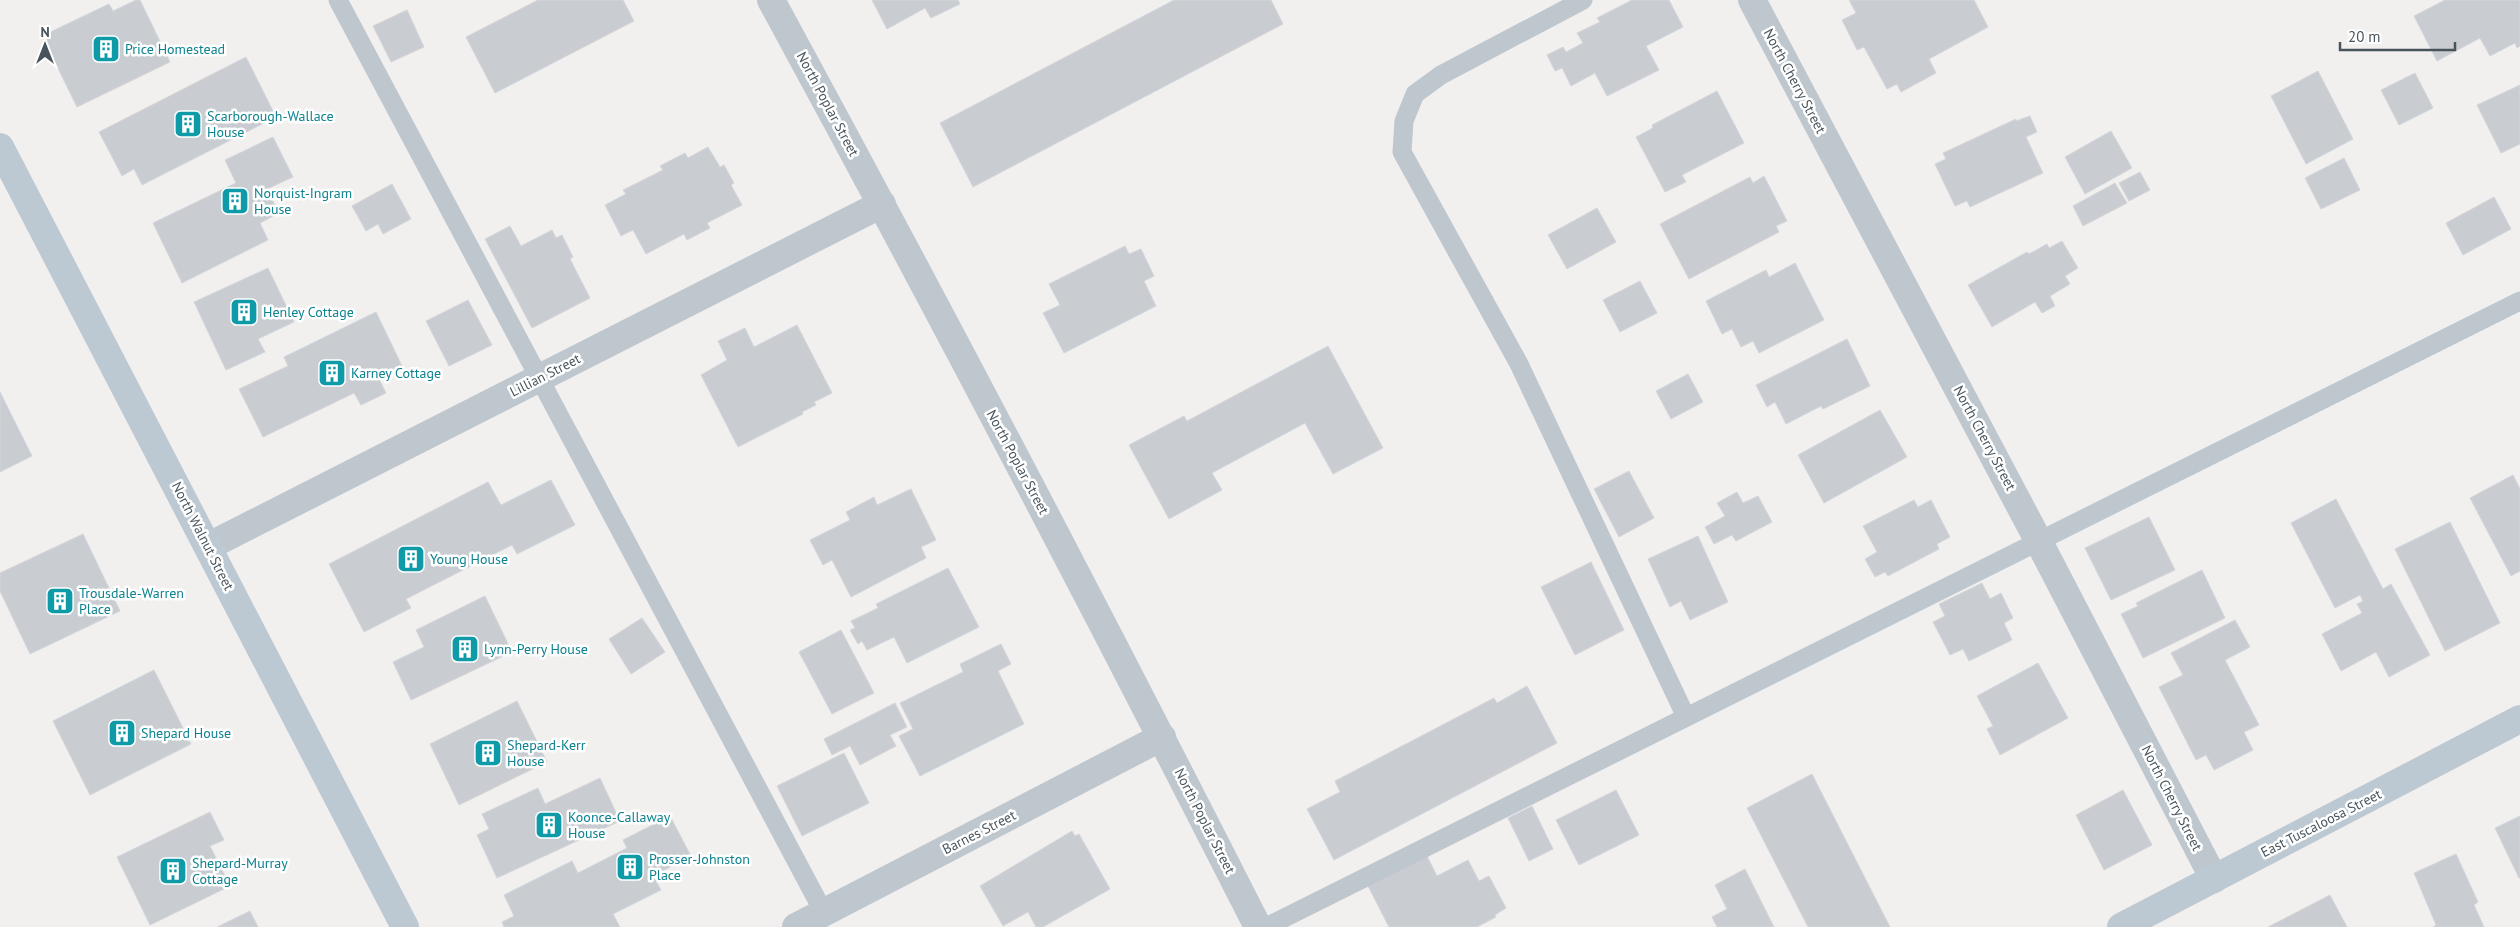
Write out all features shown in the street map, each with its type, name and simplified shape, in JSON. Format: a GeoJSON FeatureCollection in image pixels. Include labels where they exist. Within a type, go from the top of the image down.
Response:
{"type":"FeatureCollection","features":[{"type":"Feature","properties":{"kind":"street","name":"North Poplar Street"},"geometry":{"type":"LineString","coordinates":[[771,0],[882,204],[1162,737],[1258,927]]}},
{"type":"Feature","properties":{"kind":"street","name":"North Cherry Street"},"geometry":{"type":"LineString","coordinates":[[1752,0],[2038,540],[2214,879]]}},
{"type":"Feature","properties":{"kind":"street","name":"North Walnut Street"},"geometry":{"type":"LineString","coordinates":[[0,146],[405,927]]}},
{"type":"Feature","properties":{"kind":"street","name":"Lillian Street"},"geometry":{"type":"LineString","coordinates":[[209,546],[882,204]]}},
{"type":"Feature","properties":{"kind":"street","name":"East Tuscaloosa Street"},"geometry":{"type":"LineString","coordinates":[[2121,927],[2520,719]]}},
{"type":"Feature","properties":{"kind":"street","name":"Barnes Street"},"geometry":{"type":"LineString","coordinates":[[796,927],[1162,737]]}},
{"type":"Feature","properties":{"kind":"lane"},"geometry":{"type":"LineString","coordinates":[[338,0],[824,913]]}},
{"type":"Feature","properties":{"kind":"lane"},"geometry":{"type":"LineString","coordinates":[[1583,0],[1441,75],[1415,94],[1404,121],[1402,152],[1519,364],[1686,717]]}},
{"type":"Feature","properties":{"kind":"lane"},"geometry":{"type":"LineString","coordinates":[[1266,927],[2520,301]]}},
{"type":"Feature","properties":{"kind":"building","name":"Price Homestead"},"geometry":{"type":"Polygon","coordinates":[[[136,0],[140,0],[170,62],[77,107],[42,36],[109,4],[113,11],[136,0]]]}},
{"type":"Feature","properties":{"kind":"building"},"geometry":{"type":"Polygon","coordinates":[[[538,0],[623,0],[634,21],[495,93],[466,37],[538,0]]]}},
{"type":"Feature","properties":{"kind":"building"},"geometry":{"type":"Polygon","coordinates":[[[872,0],[958,0],[960,4],[931,18],[925,8],[887,29],[872,0]]]}},
{"type":"Feature","properties":{"kind":"building"},"geometry":{"type":"Polygon","coordinates":[[[1174,0],[1271,0],[1283,24],[973,187],[940,123],[1174,0]]]}},
{"type":"Feature","properties":{"kind":"building"},"geometry":{"type":"Polygon","coordinates":[[[1632,0],[1669,0],[1683,27],[1646,46],[1659,70],[1607,96],[1595,73],[1571,86],[1562,68],[1555,71],[1547,55],[1563,47],[1566,52],[1583,43],[1577,33],[1600,22],[1597,18],[1632,0]]]}},
{"type":"Feature","properties":{"kind":"building"},"geometry":{"type":"Polygon","coordinates":[[[1849,0],[1974,0],[1988,27],[1929,59],[1936,73],[1901,92],[1897,84],[1887,89],[1864,47],[1857,50],[1842,20],[1856,13],[1849,0]]]}},
{"type":"Feature","properties":{"kind":"building"},"geometry":{"type":"Polygon","coordinates":[[[2445,0],[2520,0],[2520,46],[2517,48],[2515,43],[2490,56],[2480,38],[2437,61],[2414,16],[2445,0]]]}},
{"type":"Feature","properties":{"kind":"building"},"geometry":{"type":"Polygon","coordinates":[[[407,10],[424,47],[391,62],[373,26],[407,10]]]}},
{"type":"Feature","properties":{"kind":"building","name":"Scarborough-Wallace House"},"geometry":{"type":"Polygon","coordinates":[[[246,57],[276,117],[142,185],[134,169],[122,176],[99,132],[246,57]]]}},
{"type":"Feature","properties":{"kind":"building"},"geometry":{"type":"Polygon","coordinates":[[[2318,71],[2353,139],[2306,164],[2271,96],[2318,71]]]}},
{"type":"Feature","properties":{"kind":"building"},"geometry":{"type":"Polygon","coordinates":[[[2415,73],[2433,108],[2399,125],[2381,90],[2415,73]]]}},
{"type":"Feature","properties":{"kind":"building"},"geometry":{"type":"Polygon","coordinates":[[[2520,85],[2520,144],[2501,153],[2477,105],[2520,85]]]}},
{"type":"Feature","properties":{"kind":"building"},"geometry":{"type":"Polygon","coordinates":[[[1717,91],[1744,143],[1682,175],[1686,182],[1665,192],[1636,137],[1653,128],[1652,125],[1717,91]]]}},
{"type":"Feature","properties":{"kind":"building"},"geometry":{"type":"Polygon","coordinates":[[[2030,116],[2037,132],[2026,137],[2043,173],[1970,207],[1967,201],[1955,206],[1935,164],[1946,159],[1943,153],[2016,119],[2016,121],[2030,116]]]}},
{"type":"Feature","properties":{"kind":"building"},"geometry":{"type":"Polygon","coordinates":[[[2111,131],[2132,168],[2085,194],[2065,157],[2111,131]]]}},
{"type":"Feature","properties":{"kind":"building","name":"Norquist-Ingram House"},"geometry":{"type":"Polygon","coordinates":[[[273,137],[293,177],[267,189],[279,213],[260,223],[268,240],[182,283],[153,223],[236,183],[225,160],[273,137]]]}},
{"type":"Feature","properties":{"kind":"building"},"geometry":{"type":"Polygon","coordinates":[[[708,147],[720,167],[724,165],[734,183],[731,185],[742,205],[707,223],[710,228],[687,240],[684,234],[646,254],[633,230],[621,236],[605,205],[626,194],[623,190],[663,170],[660,166],[685,153],[688,158],[708,147]]]}},
{"type":"Feature","properties":{"kind":"building"},"geometry":{"type":"Polygon","coordinates":[[[2344,158],[2360,190],[2321,209],[2305,178],[2344,158]]]}},
{"type":"Feature","properties":{"kind":"building"},"geometry":{"type":"Polygon","coordinates":[[[2140,172],[2150,190],[2129,201],[2119,183],[2140,172]]]}},
{"type":"Feature","properties":{"kind":"building"},"geometry":{"type":"Polygon","coordinates":[[[1764,176],[1787,221],[1776,226],[1779,232],[1689,279],[1660,224],[1750,177],[1753,183],[1764,176]]]}},
{"type":"Feature","properties":{"kind":"building"},"geometry":{"type":"Polygon","coordinates":[[[2115,183],[2127,203],[2083,226],[2073,206],[2115,183]]]}},
{"type":"Feature","properties":{"kind":"building"},"geometry":{"type":"Polygon","coordinates":[[[392,184],[411,219],[383,234],[378,224],[366,231],[352,206],[392,184]]]}},
{"type":"Feature","properties":{"kind":"building"},"geometry":{"type":"Polygon","coordinates":[[[2494,197],[2511,229],[2463,255],[2446,223],[2494,197]]]}},
{"type":"Feature","properties":{"kind":"building"},"geometry":{"type":"Polygon","coordinates":[[[1597,208],[1616,242],[1567,269],[1548,235],[1597,208]]]}},
{"type":"Feature","properties":{"kind":"building"},"geometry":{"type":"Polygon","coordinates":[[[510,226],[521,246],[552,230],[556,238],[562,235],[573,257],[570,259],[590,298],[532,328],[485,239],[510,226]]]}},
{"type":"Feature","properties":{"kind":"building"},"geometry":{"type":"Polygon","coordinates":[[[2062,241],[2078,268],[2065,276],[2070,284],[2050,296],[2055,306],[2042,313],[2035,302],[1992,327],[1968,285],[2027,252],[2029,254],[2047,244],[2049,248],[2062,241]]]}},
{"type":"Feature","properties":{"kind":"building"},"geometry":{"type":"Polygon","coordinates":[[[1125,246],[1129,254],[1141,249],[1154,276],[1144,281],[1156,306],[1064,353],[1043,313],[1060,305],[1049,284],[1125,246]]]}},
{"type":"Feature","properties":{"kind":"building"},"geometry":{"type":"Polygon","coordinates":[[[1795,263],[1824,320],[1759,353],[1753,341],[1741,347],[1732,329],[1722,334],[1706,301],[1766,270],[1769,277],[1795,263]]]}},
{"type":"Feature","properties":{"kind":"building","name":"Henley Cottage"},"geometry":{"type":"Polygon","coordinates":[[[268,268],[294,322],[258,339],[265,352],[226,370],[194,302],[268,268]]]}},
{"type":"Feature","properties":{"kind":"building"},"geometry":{"type":"Polygon","coordinates":[[[1640,281],[1657,313],[1620,332],[1603,300],[1640,281]]]}},
{"type":"Feature","properties":{"kind":"building"},"geometry":{"type":"Polygon","coordinates":[[[468,300],[492,345],[449,366],[426,321],[468,300]]]}},
{"type":"Feature","properties":{"kind":"building","name":"Karney Cottage"},"geometry":{"type":"Polygon","coordinates":[[[376,312],[403,368],[379,379],[386,393],[361,405],[354,393],[263,437],[239,389],[288,366],[284,357],[376,312]]]}},
{"type":"Feature","properties":{"kind":"building"},"geometry":{"type":"Polygon","coordinates":[[[797,325],[832,393],[814,402],[816,405],[802,412],[803,414],[738,447],[701,375],[727,360],[718,341],[745,328],[754,347],[797,325]]]}},
{"type":"Feature","properties":{"kind":"building"},"geometry":{"type":"Polygon","coordinates":[[[1847,339],[1870,386],[1823,409],[1821,406],[1786,424],[1775,402],[1767,407],[1756,385],[1847,339]]]}},
{"type":"Feature","properties":{"kind":"building"},"geometry":{"type":"Polygon","coordinates":[[[1328,346],[1383,448],[1333,474],[1305,423],[1212,473],[1222,490],[1169,519],[1129,445],[1184,416],[1187,421],[1328,346]]]}},
{"type":"Feature","properties":{"kind":"building"},"geometry":{"type":"Polygon","coordinates":[[[1688,374],[1703,402],[1671,419],[1656,391],[1688,374]]]}},
{"type":"Feature","properties":{"kind":"building"},"geometry":{"type":"Polygon","coordinates":[[[0,392],[32,456],[0,472],[0,392]]]}},
{"type":"Feature","properties":{"kind":"building"},"geometry":{"type":"Polygon","coordinates":[[[1880,410],[1907,457],[1824,503],[1798,455],[1880,410]]]}},
{"type":"Feature","properties":{"kind":"building"},"geometry":{"type":"Polygon","coordinates":[[[1629,471],[1654,518],[1619,537],[1594,489],[1629,471]]]}},
{"type":"Feature","properties":{"kind":"building"},"geometry":{"type":"Polygon","coordinates":[[[2513,475],[2520,489],[2520,571],[2511,576],[2470,498],[2513,475]]]}},
{"type":"Feature","properties":{"kind":"building","name":"Young House"},"geometry":{"type":"Polygon","coordinates":[[[551,480],[575,525],[517,554],[512,545],[406,599],[411,608],[364,632],[329,564],[488,482],[501,505],[551,480]]]}},
{"type":"Feature","properties":{"kind":"building"},"geometry":{"type":"Polygon","coordinates":[[[911,489],[936,540],[921,547],[926,558],[851,597],[832,560],[823,565],[810,540],[850,520],[846,512],[874,497],[877,505],[911,489]]]}},
{"type":"Feature","properties":{"kind":"building"},"geometry":{"type":"Polygon","coordinates":[[[1737,492],[1743,503],[1758,496],[1772,522],[1736,541],[1732,535],[1714,544],[1705,527],[1725,516],[1717,503],[1737,492]]]}},
{"type":"Feature","properties":{"kind":"building"},"geometry":{"type":"Polygon","coordinates":[[[2336,499],[2383,589],[2391,584],[2430,655],[2389,677],[2376,652],[2341,671],[2322,634],[2362,613],[2357,604],[2363,601],[2360,595],[2335,608],[2291,523],[2336,499]]]}},
{"type":"Feature","properties":{"kind":"building"},"geometry":{"type":"Polygon","coordinates":[[[1914,500],[1918,507],[1931,500],[1950,537],[1937,544],[1939,549],[1888,576],[1885,572],[1875,577],[1865,559],[1877,552],[1863,526],[1914,500]]]}},
{"type":"Feature","properties":{"kind":"building"},"geometry":{"type":"Polygon","coordinates":[[[2149,517],[2175,570],[2111,600],[2085,548],[2149,517]]]}},
{"type":"Feature","properties":{"kind":"building"},"geometry":{"type":"Polygon","coordinates":[[[2450,522],[2500,623],[2445,651],[2395,549],[2450,522]]]}},
{"type":"Feature","properties":{"kind":"building","name":"Trousdale-Warren Place"},"geometry":{"type":"Polygon","coordinates":[[[83,534],[120,611],[30,654],[0,591],[0,573],[83,534]]]}},
{"type":"Feature","properties":{"kind":"building"},"geometry":{"type":"Polygon","coordinates":[[[1698,536],[1728,602],[1690,620],[1681,601],[1670,607],[1648,559],[1698,536]]]}},
{"type":"Feature","properties":{"kind":"building"},"geometry":{"type":"Polygon","coordinates":[[[1591,562],[1624,630],[1575,655],[1541,587],[1591,562]]]}},
{"type":"Feature","properties":{"kind":"building"},"geometry":{"type":"Polygon","coordinates":[[[948,568],[979,627],[907,663],[894,637],[867,650],[862,641],[858,644],[850,630],[855,628],[851,621],[878,608],[876,604],[948,568]]]}},
{"type":"Feature","properties":{"kind":"building"},"geometry":{"type":"Polygon","coordinates":[[[2202,570],[2225,618],[2143,658],[2121,614],[2138,606],[2136,603],[2202,570]]]}},
{"type":"Feature","properties":{"kind":"building"},"geometry":{"type":"Polygon","coordinates":[[[1982,583],[1990,599],[2001,593],[2013,618],[2004,623],[2012,640],[1969,661],[1963,649],[1950,655],[1933,622],[1945,616],[1939,604],[1982,583]]]}},
{"type":"Feature","properties":{"kind":"building","name":"Lynn-Perry House"},"geometry":{"type":"Polygon","coordinates":[[[485,596],[512,652],[411,700],[393,662],[424,647],[416,630],[485,596]]]}},
{"type":"Feature","properties":{"kind":"building"},"geometry":{"type":"Polygon","coordinates":[[[642,618],[665,652],[631,674],[609,639],[642,618]]]}},
{"type":"Feature","properties":{"kind":"building"},"geometry":{"type":"Polygon","coordinates":[[[2235,620],[2250,647],[2225,660],[2259,725],[2244,732],[2253,750],[2214,770],[2206,755],[2196,760],[2159,687],[2183,675],[2171,653],[2235,620]]]}},
{"type":"Feature","properties":{"kind":"building"},"geometry":{"type":"Polygon","coordinates":[[[841,630],[874,693],[832,714],[799,652],[841,630]]]}},
{"type":"Feature","properties":{"kind":"building"},"geometry":{"type":"Polygon","coordinates":[[[1001,644],[1011,664],[998,671],[1024,724],[920,776],[899,736],[913,729],[900,703],[963,672],[960,664],[1001,644]]]}},
{"type":"Feature","properties":{"kind":"building"},"geometry":{"type":"Polygon","coordinates":[[[2038,663],[2068,718],[2000,755],[1987,729],[1993,726],[1977,696],[2038,663]]]}},
{"type":"Feature","properties":{"kind":"building","name":"Shepard House"},"geometry":{"type":"Polygon","coordinates":[[[154,670],[191,744],[90,795],[53,721],[154,670]]]}},
{"type":"Feature","properties":{"kind":"building"},"geometry":{"type":"Polygon","coordinates":[[[1527,686],[1557,743],[1334,860],[1307,809],[1340,792],[1335,781],[1494,698],[1497,703],[1527,686]]]}},
{"type":"Feature","properties":{"kind":"building","name":"Shepard-Kerr House"},"geometry":{"type":"Polygon","coordinates":[[[517,701],[547,762],[459,805],[430,744],[517,701]]]}},
{"type":"Feature","properties":{"kind":"building"},"geometry":{"type":"Polygon","coordinates":[[[895,703],[907,727],[890,735],[896,746],[860,765],[850,746],[832,755],[824,739],[895,703]]]}},
{"type":"Feature","properties":{"kind":"building"},"geometry":{"type":"Polygon","coordinates":[[[844,753],[869,803],[802,836],[777,786],[844,753]]]}},
{"type":"Feature","properties":{"kind":"building"},"geometry":{"type":"Polygon","coordinates":[[[1812,774],[1890,927],[1808,927],[1747,808],[1812,774]]]}},
{"type":"Feature","properties":{"kind":"building","name":"Koonce-Callaway House"},"geometry":{"type":"Polygon","coordinates":[[[600,778],[620,821],[497,878],[477,835],[489,829],[482,814],[538,788],[545,804],[600,778]]]}},
{"type":"Feature","properties":{"kind":"building"},"geometry":{"type":"Polygon","coordinates":[[[1616,790],[1639,835],[1579,865],[1556,820],[1616,790]]]}},
{"type":"Feature","properties":{"kind":"building"},"geometry":{"type":"Polygon","coordinates":[[[2123,790],[2152,845],[2104,870],[2076,815],[2123,790]]]}},
{"type":"Feature","properties":{"kind":"building"},"geometry":{"type":"Polygon","coordinates":[[[1532,806],[1553,849],[1529,861],[1508,818],[1532,806]]]}},
{"type":"Feature","properties":{"kind":"building","name":"Shepard-Murray Cottage"},"geometry":{"type":"Polygon","coordinates":[[[210,812],[224,840],[210,846],[230,886],[150,925],[117,857],[210,812]]]}},
{"type":"Feature","properties":{"kind":"building","name":"Prosser-Johnston Place"},"geometry":{"type":"Polygon","coordinates":[[[670,816],[691,856],[653,876],[661,890],[613,914],[620,927],[504,927],[502,922],[514,916],[504,895],[572,861],[578,873],[627,848],[623,840],[670,816]]]}},
{"type":"Feature","properties":{"kind":"building"},"geometry":{"type":"Polygon","coordinates":[[[2520,816],[2520,878],[2519,878],[2495,828],[2520,816]]]}},
{"type":"Feature","properties":{"kind":"building"},"geometry":{"type":"Polygon","coordinates":[[[1072,831],[1075,836],[1079,834],[1110,889],[1043,927],[1036,927],[1028,912],[1003,926],[980,886],[1072,831]]]}},
{"type":"Feature","properties":{"kind":"building"},"geometry":{"type":"Polygon","coordinates":[[[2456,854],[2478,902],[2474,905],[2484,927],[2433,927],[2436,925],[2414,873],[2456,854]]]}},
{"type":"Feature","properties":{"kind":"building"},"geometry":{"type":"Polygon","coordinates":[[[1427,856],[1437,876],[1468,860],[1479,881],[1489,876],[1506,908],[1495,915],[1496,917],[1477,927],[1389,927],[1368,886],[1427,856]]]}},
{"type":"Feature","properties":{"kind":"building"},"geometry":{"type":"Polygon","coordinates":[[[1745,869],[1774,927],[1717,927],[1712,917],[1727,909],[1715,885],[1745,869]]]}},
{"type":"Feature","properties":{"kind":"building"},"geometry":{"type":"Polygon","coordinates":[[[2330,895],[2347,927],[2268,927],[2330,895]]]}},
{"type":"Feature","properties":{"kind":"building"},"geometry":{"type":"Polygon","coordinates":[[[250,911],[258,927],[217,927],[250,911]]]}},
{"type":"Feature","properties":{"kind":"place","name":"Price Homestead"},"geometry":{"type":"Point","coordinates":[106,49]}},
{"type":"Feature","properties":{"kind":"place","name":"Scarborough-Wallace House"},"geometry":{"type":"Point","coordinates":[188,124]}},
{"type":"Feature","properties":{"kind":"place","name":"Norquist-Ingram House"},"geometry":{"type":"Point","coordinates":[235,201]}},
{"type":"Feature","properties":{"kind":"place","name":"Henley Cottage"},"geometry":{"type":"Point","coordinates":[244,312]}},
{"type":"Feature","properties":{"kind":"place","name":"Karney Cottage"},"geometry":{"type":"Point","coordinates":[332,373]}},
{"type":"Feature","properties":{"kind":"place","name":"Young House"},"geometry":{"type":"Point","coordinates":[411,559]}},
{"type":"Feature","properties":{"kind":"place","name":"Trousdale-Warren Place"},"geometry":{"type":"Point","coordinates":[60,601]}},
{"type":"Feature","properties":{"kind":"place","name":"Lynn-Perry House"},"geometry":{"type":"Point","coordinates":[465,649]}},
{"type":"Feature","properties":{"kind":"place","name":"Shepard House"},"geometry":{"type":"Point","coordinates":[122,733]}},
{"type":"Feature","properties":{"kind":"place","name":"Shepard-Kerr House"},"geometry":{"type":"Point","coordinates":[488,753]}},
{"type":"Feature","properties":{"kind":"place","name":"Koonce-Callaway House"},"geometry":{"type":"Point","coordinates":[549,825]}},
{"type":"Feature","properties":{"kind":"place","name":"Prosser-Johnston Place"},"geometry":{"type":"Point","coordinates":[630,867]}},
{"type":"Feature","properties":{"kind":"place","name":"Shepard-Murray Cottage"},"geometry":{"type":"Point","coordinates":[173,871]}}]}
